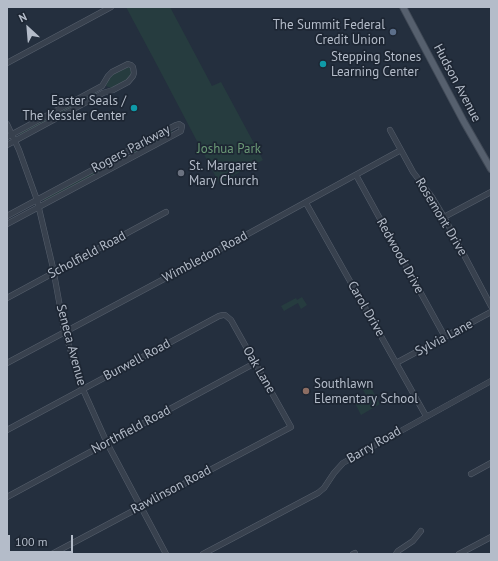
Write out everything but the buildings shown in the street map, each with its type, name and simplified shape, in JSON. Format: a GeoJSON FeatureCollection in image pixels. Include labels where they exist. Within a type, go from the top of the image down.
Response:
{"type":"FeatureCollection","features":[{"type":"Feature","properties":{"kind":"main road","name":"Hudson Avenue"},"geometry":{"type":"LineString","coordinates":[[404,7],[465,124],[491,170]]}},
{"type":"Feature","properties":{"kind":"street"},"geometry":{"type":"LineString","coordinates":[[7,63],[111,7]]}},
{"type":"Feature","properties":{"kind":"street"},"geometry":{"type":"LineString","coordinates":[[7,145],[103,93],[113,90],[128,82],[134,73],[132,67],[128,64],[112,72],[100,87],[9,135]]}},
{"type":"Feature","properties":{"kind":"street"},"geometry":{"type":"LineString","coordinates":[[100,87],[103,93]]}},
{"type":"Feature","properties":{"kind":"street","name":"Seneca Avenue"},"geometry":{"type":"LineString","coordinates":[[7,124],[9,135],[15,141],[37,200],[65,332],[83,389],[107,443],[166,554]]}},
{"type":"Feature","properties":{"kind":"street","name":"Rogers Parkway"},"geometry":{"type":"LineString","coordinates":[[7,216],[176,125],[179,124],[182,126],[181,130],[7,224]]}},
{"type":"Feature","properties":{"kind":"street","name":"Rosemont Drive"},"geometry":{"type":"LineString","coordinates":[[390,130],[413,172],[432,197],[444,217],[491,306]]}},
{"type":"Feature","properties":{"kind":"street","name":"Wimbledon Road"},"geometry":{"type":"LineString","coordinates":[[7,363],[401,150]]}},
{"type":"Feature","properties":{"kind":"street","name":"Redwood Drive"},"geometry":{"type":"LineString","coordinates":[[356,175],[445,337]]}},
{"type":"Feature","properties":{"kind":"street"},"geometry":{"type":"LineString","coordinates":[[444,217],[491,192]]}},
{"type":"Feature","properties":{"kind":"street","name":"Carol Drive"},"geometry":{"type":"LineString","coordinates":[[306,202],[426,416]]}},
{"type":"Feature","properties":{"kind":"street","name":"Scholfield Road"},"geometry":{"type":"LineString","coordinates":[[7,298],[166,212]]}},
{"type":"Feature","properties":{"kind":"street","name":"Sylvia Lane"},"geometry":{"type":"LineString","coordinates":[[396,363],[491,312]]}},
{"type":"Feature","properties":{"kind":"street","name":"Oak Lane"},"geometry":{"type":"LineString","coordinates":[[225,315],[231,320],[291,427]]}},
{"type":"Feature","properties":{"kind":"street","name":"Burwell Road"},"geometry":{"type":"LineString","coordinates":[[7,430],[219,316],[225,315]]}},
{"type":"Feature","properties":{"kind":"street","name":"Northfield Road"},"geometry":{"type":"LineString","coordinates":[[7,497],[255,364]]}},
{"type":"Feature","properties":{"kind":"street","name":"Barry Road"},"geometry":{"type":"LineString","coordinates":[[203,554],[318,493],[324,488],[343,463],[491,381]]}},
{"type":"Feature","properties":{"kind":"street","name":"Rawlinson Road"},"geometry":{"type":"LineString","coordinates":[[52,554],[291,427]]}},
{"type":"Feature","properties":{"kind":"street"},"geometry":{"type":"LineString","coordinates":[[471,474],[491,463]]}},
{"type":"Feature","properties":{"kind":"street"},"geometry":{"type":"LineString","coordinates":[[396,554],[413,541],[421,531]]}},
{"type":"Feature","properties":{"kind":"street"},"geometry":{"type":"LineString","coordinates":[[459,554],[491,537]]}},
{"type":"Feature","properties":{"kind":"green space","name":"Joshua Park"},"geometry":{"type":"Polygon","coordinates":[[[126,7],[170,7],[212,86],[221,82],[263,160],[219,183],[126,7]]]}},
{"type":"Feature","properties":{"kind":"green space"},"geometry":{"type":"Polygon","coordinates":[[[128,67],[132,72],[127,80],[111,88],[106,86],[108,80],[113,74],[128,67]]]}},
{"type":"Feature","properties":{"kind":"green space"},"geometry":{"type":"Polygon","coordinates":[[[96,92],[97,94],[21,135],[19,134],[19,133],[96,92]]]}},
{"type":"Feature","properties":{"kind":"green space"},"geometry":{"type":"Polygon","coordinates":[[[172,131],[171,134],[133,153],[133,151],[172,131]]]}},
{"type":"Feature","properties":{"kind":"green space"},"geometry":{"type":"Polygon","coordinates":[[[126,154],[128,157],[45,201],[43,200],[44,198],[126,154]]]}},
{"type":"Feature","properties":{"kind":"green space"},"geometry":{"type":"Polygon","coordinates":[[[302,297],[307,305],[301,309],[298,303],[284,311],[281,306],[296,298],[297,300],[302,297]]]}},
{"type":"Feature","properties":{"kind":"green space"},"geometry":{"type":"Polygon","coordinates":[[[370,386],[380,404],[361,415],[355,403],[363,399],[362,397],[366,395],[363,390],[370,386]]]}},
{"type":"Feature","properties":{"kind":"place","name":"The Summit Federal Credit Union"},"geometry":{"type":"Point","coordinates":[393,32]}},
{"type":"Feature","properties":{"kind":"place","name":"Stepping Stones Learning Center"},"geometry":{"type":"Point","coordinates":[323,64]}},
{"type":"Feature","properties":{"kind":"place","name":"Easter Seals / The Kessler Center"},"geometry":{"type":"Point","coordinates":[134,108]}},
{"type":"Feature","properties":{"kind":"place","name":"St. Margaret Mary Church"},"geometry":{"type":"Point","coordinates":[181,173]}},
{"type":"Feature","properties":{"kind":"place","name":"Southlawn Elementary School"},"geometry":{"type":"Point","coordinates":[306,391]}}]}
